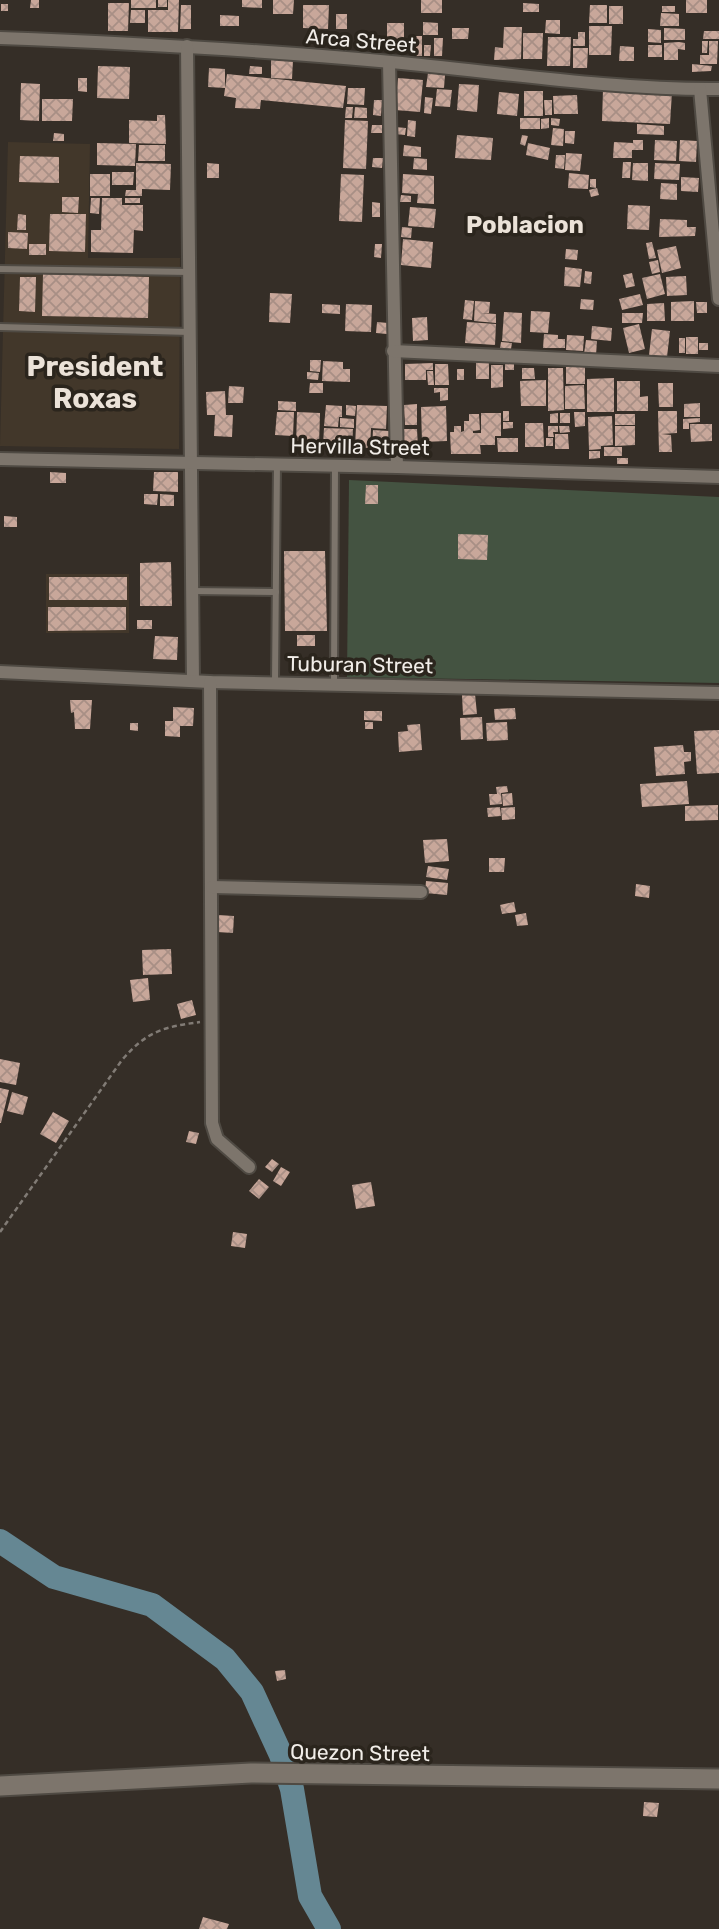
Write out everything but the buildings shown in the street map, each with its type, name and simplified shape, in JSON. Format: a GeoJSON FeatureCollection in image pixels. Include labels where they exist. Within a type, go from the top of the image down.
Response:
{"type":"FeatureCollection","features":[{"type":"Feature","properties":{"kind":"street","name":"Arca Street"},"geometry":{"type":"LineString","coordinates":[[0,38],[187,46],[607,83],[719,89]]}},
{"type":"Feature","properties":{"kind":"street"},"geometry":{"type":"LineString","coordinates":[[187,46],[193,681]]}},
{"type":"Feature","properties":{"kind":"street"},"geometry":{"type":"LineString","coordinates":[[389,62],[397,467]]}},
{"type":"Feature","properties":{"kind":"street"},"geometry":{"type":"LineString","coordinates":[[700,89],[715,200],[719,299]]}},
{"type":"Feature","properties":{"kind":"street"},"geometry":{"type":"LineString","coordinates":[[393,351],[719,366]]}},
{"type":"Feature","properties":{"kind":"street","name":"Hervilla Street"},"geometry":{"type":"LineString","coordinates":[[0,459],[335,465],[719,477]]}},
{"type":"Feature","properties":{"kind":"street","name":"Tuburan Street"},"geometry":{"type":"LineString","coordinates":[[0,672],[210,682],[719,693]]}},
{"type":"Feature","properties":{"kind":"street"},"geometry":{"type":"LineString","coordinates":[[210,682],[213,1130],[222,1144],[249,1167]]}},
{"type":"Feature","properties":{"kind":"street"},"geometry":{"type":"LineString","coordinates":[[212,887],[421,892]]}},
{"type":"Feature","properties":{"kind":"street","name":"Quezon Street"},"geometry":{"type":"LineString","coordinates":[[0,1786],[251,1773],[719,1779]]}},
{"type":"Feature","properties":{"kind":"lane"},"geometry":{"type":"LineString","coordinates":[[0,269],[189,272]]}},
{"type":"Feature","properties":{"kind":"lane"},"geometry":{"type":"LineString","coordinates":[[0,327],[190,332]]}},
{"type":"Feature","properties":{"kind":"lane"},"geometry":{"type":"LineString","coordinates":[[275,682],[276,464]]}},
{"type":"Feature","properties":{"kind":"lane"},"geometry":{"type":"LineString","coordinates":[[334,683],[335,465]]}},
{"type":"Feature","properties":{"kind":"lane"},"geometry":{"type":"LineString","coordinates":[[192,591],[276,592]]}},
{"type":"Feature","properties":{"kind":"path"},"geometry":{"type":"LineString","coordinates":[[0,1232],[136,1043],[156,1031],[174,1025],[213,1020]]}},
{"type":"Feature","properties":{"kind":"shaded area"},"geometry":{"type":"Polygon","coordinates":[[[8,142],[90,144],[88,258],[180,258],[179,449],[0,446],[8,142]]]}},
{"type":"Feature","properties":{"kind":"shaded area"},"geometry":{"type":"Polygon","coordinates":[[[46,574],[129,574],[129,633],[46,633],[46,574]]]}},
{"type":"Feature","properties":{"kind":"green space"},"geometry":{"type":"Polygon","coordinates":[[[349,480],[719,497],[719,683],[347,677],[349,480]]]}},
{"type":"Feature","properties":{"kind":"waterway"},"geometry":{"type":"LineString","coordinates":[[0,1541],[54,1577],[152,1605],[225,1659],[252,1692],[281,1755],[292,1789],[310,1896],[329,1929]]}},
{"type":"Feature","properties":{"kind":"district","name":"Poblacion"},"geometry":{"type":"Point","coordinates":[525,225]}},
{"type":"Feature","properties":{"kind":"district","name":"President Roxas"},"geometry":{"type":"Point","coordinates":[95,382]}}]}
